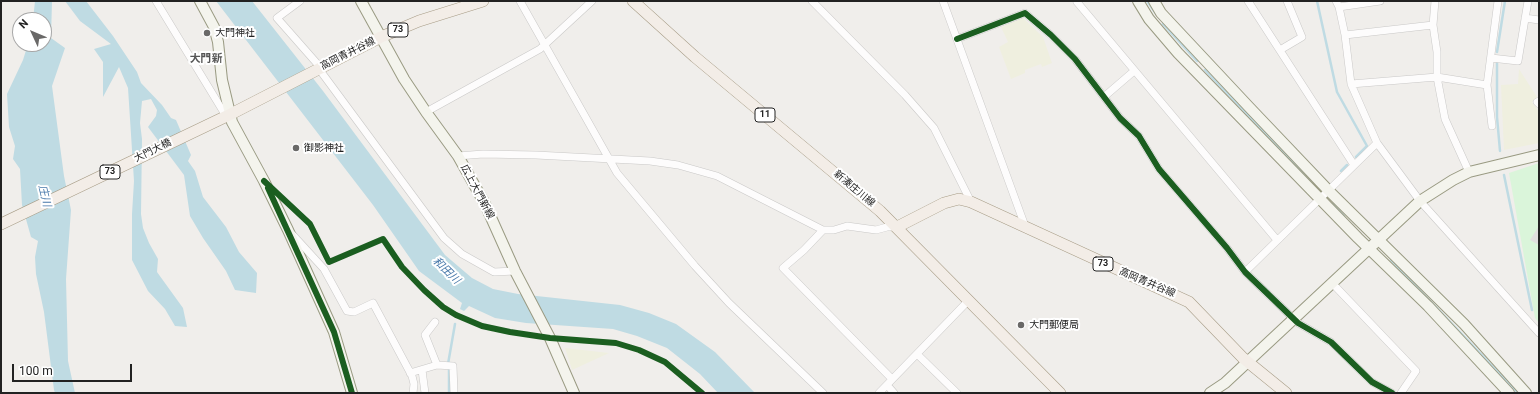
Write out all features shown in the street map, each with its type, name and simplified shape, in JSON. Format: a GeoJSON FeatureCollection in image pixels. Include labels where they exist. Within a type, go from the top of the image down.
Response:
{"type":"FeatureCollection","features":[{"type":"Feature","properties":{"kind":"main road","name":"高岡青井谷線"},"geometry":{"type":"LineString","coordinates":[[225,117],[381,37],[419,20],[483,1]]}},
{"type":"Feature","properties":{"kind":"main road","name":"新湊庄川線"},"geometry":{"type":"LineString","coordinates":[[633,1],[695,57],[860,194],[897,227],[1060,393]]}},
{"type":"Feature","properties":{"kind":"main road","name":"大門大橋"},"geometry":{"type":"LineString","coordinates":[[1,224],[225,117]]}},
{"type":"Feature","properties":{"kind":"main road","name":"高岡青井谷線"},"geometry":{"type":"LineString","coordinates":[[897,227],[944,203],[959,200],[971,202],[1189,302],[1248,362],[1286,393]]}},
{"type":"Feature","properties":{"kind":"street"},"geometry":{"type":"LineString","coordinates":[[156,1],[225,117],[232,122],[264,181],[334,332],[352,393]]}},
{"type":"Feature","properties":{"kind":"street"},"geometry":{"type":"LineString","coordinates":[[200,1],[214,26],[218,42],[225,117]]}},
{"type":"Feature","properties":{"kind":"street"},"geometry":{"type":"LineString","coordinates":[[300,1],[277,18],[319,69],[444,238],[462,254],[494,272],[518,275]]}},
{"type":"Feature","properties":{"kind":"street","name":"広上大門新線"},"geometry":{"type":"LineString","coordinates":[[361,1],[404,79],[458,156],[485,204],[518,275],[550,338],[574,393]]}},
{"type":"Feature","properties":{"kind":"street"},"geometry":{"type":"LineString","coordinates":[[520,1],[617,173],[715,287],[824,393]]}},
{"type":"Feature","properties":{"kind":"street"},"geometry":{"type":"LineString","coordinates":[[426,112],[546,45],[592,1]]}},
{"type":"Feature","properties":{"kind":"street"},"geometry":{"type":"LineString","coordinates":[[812,1],[905,95],[934,128],[971,202]]}},
{"type":"Feature","properties":{"kind":"street"},"geometry":{"type":"LineString","coordinates":[[943,1],[1025,226]]}},
{"type":"Feature","properties":{"kind":"street"},"geometry":{"type":"LineString","coordinates":[[1138,1],[1149,19],[1178,53],[1369,249],[1428,306],[1509,393]]}},
{"type":"Feature","properties":{"kind":"street"},"geometry":{"type":"LineString","coordinates":[[1154,1],[1161,13],[1192,47],[1328,190],[1464,324],[1526,393]]}},
{"type":"Feature","properties":{"kind":"street"},"geometry":{"type":"LineString","coordinates":[[1248,1],[1354,165]]}},
{"type":"Feature","properties":{"kind":"street"},"geometry":{"type":"LineString","coordinates":[[1280,50],[1302,37],[1287,1]]}},
{"type":"Feature","properties":{"kind":"street"},"geometry":{"type":"LineString","coordinates":[[1380,1],[1338,4],[1345,35],[1352,84],[1377,143],[1420,201],[1539,333]]}},
{"type":"Feature","properties":{"kind":"street"},"geometry":{"type":"LineString","coordinates":[[1435,1],[1433,25],[1437,52],[1437,77],[1445,119],[1469,172]]}},
{"type":"Feature","properties":{"kind":"street"},"geometry":{"type":"LineString","coordinates":[[1492,126],[1487,85],[1498,1]]}},
{"type":"Feature","properties":{"kind":"street"},"geometry":{"type":"LineString","coordinates":[[1491,58],[1518,61],[1528,1]]}},
{"type":"Feature","properties":{"kind":"street"},"geometry":{"type":"LineString","coordinates":[[1077,2],[1277,240]]}},
{"type":"Feature","properties":{"kind":"street"},"geometry":{"type":"LineString","coordinates":[[957,39],[1025,13],[1051,35],[1075,59],[1105,96],[1120,118],[1139,136],[1159,168],[1227,248],[1245,272],[1293,319],[1331,342],[1372,382],[1389,393]]}},
{"type":"Feature","properties":{"kind":"street"},"geometry":{"type":"LineString","coordinates":[[1525,18],[1539,20]]}},
{"type":"Feature","properties":{"kind":"street"},"geometry":{"type":"LineString","coordinates":[[1345,35],[1433,25]]}},
{"type":"Feature","properties":{"kind":"street"},"geometry":{"type":"LineString","coordinates":[[1105,96],[1134,71]]}},
{"type":"Feature","properties":{"kind":"street"},"geometry":{"type":"LineString","coordinates":[[1352,84],[1437,77],[1487,85]]}},
{"type":"Feature","properties":{"kind":"street"},"geometry":{"type":"LineString","coordinates":[[1539,101],[1537,102],[1539,104]]}},
{"type":"Feature","properties":{"kind":"street"},"geometry":{"type":"LineString","coordinates":[[1245,272],[1377,143]]}},
{"type":"Feature","properties":{"kind":"street"},"geometry":{"type":"LineString","coordinates":[[458,156],[483,154],[608,159],[650,161],[678,165],[717,176],[824,230],[834,230],[847,226],[876,230],[887,227],[897,227]]}},
{"type":"Feature","properties":{"kind":"street"},"geometry":{"type":"LineString","coordinates":[[1210,393],[1225,383],[1248,362],[1420,201],[1453,180],[1469,172],[1539,155]]}},
{"type":"Feature","properties":{"kind":"street"},"geometry":{"type":"LineString","coordinates":[[288,230],[324,269],[347,310],[354,312],[373,303],[410,373],[414,384],[413,393]]}},
{"type":"Feature","properties":{"kind":"street"},"geometry":{"type":"LineString","coordinates":[[824,230],[783,268],[890,382],[894,393]]}},
{"type":"Feature","properties":{"kind":"street"},"geometry":{"type":"LineString","coordinates":[[1333,284],[1416,371],[1401,393]]}},
{"type":"Feature","properties":{"kind":"street"},"geometry":{"type":"LineString","coordinates":[[879,393],[968,301]]}},
{"type":"Feature","properties":{"kind":"street"},"geometry":{"type":"LineString","coordinates":[[434,322],[425,335],[437,365]]}},
{"type":"Feature","properties":{"kind":"street"},"geometry":{"type":"LineString","coordinates":[[917,354],[957,393]]}},
{"type":"Feature","properties":{"kind":"street"},"geometry":{"type":"LineString","coordinates":[[410,373],[437,365],[453,366],[454,393]]}},
{"type":"Feature","properties":{"kind":"street"},"geometry":{"type":"LineString","coordinates":[[422,370],[425,393]]}},
{"type":"Feature","properties":{"kind":"green space"},"geometry":{"type":"Polygon","coordinates":[[[1023,18],[1043,37],[1052,63],[1042,67],[1041,64],[1025,70],[1025,73],[1011,79],[999,47],[1008,42],[1001,27],[1023,18]]]}},
{"type":"Feature","properties":{"kind":"green space"},"geometry":{"type":"Polygon","coordinates":[[[1519,69],[1537,97],[1532,102],[1539,112],[1539,143],[1504,150],[1501,85],[1518,84],[1519,69]]]}},
{"type":"Feature","properties":{"kind":"green space"},"geometry":{"type":"Polygon","coordinates":[[[1539,163],[1539,323],[1535,318],[1509,173],[1539,163]]]}},
{"type":"Feature","properties":{"kind":"green space"},"geometry":{"type":"Polygon","coordinates":[[[565,348],[609,353],[572,370],[565,348]]]}},
{"type":"Feature","properties":{"kind":"shaded area"},"geometry":{"type":"Polygon","coordinates":[[[1539,226],[1539,245],[1530,240],[1539,226]]]}},
{"type":"Feature","properties":{"kind":"water"},"geometry":{"type":"Polygon","coordinates":[[[35,1],[52,1],[52,12],[34,12],[35,1]]]}},
{"type":"Feature","properties":{"kind":"water"},"geometry":{"type":"Polygon","coordinates":[[[65,1],[86,1],[113,36],[137,72],[141,83],[162,105],[171,118],[176,120],[191,155],[188,161],[195,171],[203,197],[226,227],[239,252],[257,273],[256,293],[235,290],[226,271],[190,216],[184,175],[148,127],[156,116],[157,110],[151,99],[142,101],[140,123],[142,139],[141,214],[143,228],[158,259],[157,272],[183,308],[187,327],[175,326],[165,309],[148,291],[132,260],[134,181],[128,88],[119,67],[103,97],[103,62],[94,49],[111,44],[80,21],[65,1]]]}},
{"type":"Feature","properties":{"kind":"water","name":"和田川"},"geometry":{"type":"Polygon","coordinates":[[[216,1],[252,1],[323,91],[445,255],[472,278],[493,289],[518,294],[620,305],[649,313],[676,324],[715,352],[755,393],[718,393],[700,374],[667,348],[637,336],[613,329],[526,323],[495,318],[469,306],[464,311],[460,309],[462,303],[419,271],[373,205],[216,1]]]}},
{"type":"Feature","properties":{"kind":"water","name":"庄川"},"geometry":{"type":"Polygon","coordinates":[[[52,39],[65,48],[52,86],[64,176],[71,210],[66,279],[68,361],[75,393],[55,393],[54,390],[44,312],[36,274],[35,257],[38,241],[31,237],[22,205],[20,169],[13,159],[15,146],[9,127],[7,94],[26,52],[52,52],[52,39]]]}},
{"type":"Feature","properties":{"kind":"waterway"},"geometry":{"type":"LineString","coordinates":[[1147,1],[1157,15]]}},
{"type":"Feature","properties":{"kind":"waterway"},"geometry":{"type":"LineString","coordinates":[[1317,1],[1337,92],[1367,146],[1356,157]]}},
{"type":"Feature","properties":{"kind":"waterway"},"geometry":{"type":"LineString","coordinates":[[1497,52],[1505,1]]}},
{"type":"Feature","properties":{"kind":"waterway"},"geometry":{"type":"LineString","coordinates":[[1163,24],[1197,61]]}},
{"type":"Feature","properties":{"kind":"waterway"},"geometry":{"type":"LineString","coordinates":[[1497,63],[1497,117],[1500,151]]}},
{"type":"Feature","properties":{"kind":"waterway"},"geometry":{"type":"LineString","coordinates":[[1205,70],[1314,184]]}},
{"type":"Feature","properties":{"kind":"waterway"},"geometry":{"type":"LineString","coordinates":[[1341,171],[1347,165]]}},
{"type":"Feature","properties":{"kind":"waterway"},"geometry":{"type":"LineString","coordinates":[[1504,175],[1532,310]]}},
{"type":"Feature","properties":{"kind":"waterway"},"geometry":{"type":"LineString","coordinates":[[1333,204],[1344,216]]}},
{"type":"Feature","properties":{"kind":"waterway"},"geometry":{"type":"LineString","coordinates":[[1391,260],[1518,393]]}},
{"type":"Feature","properties":{"kind":"waterway"},"geometry":{"type":"LineString","coordinates":[[448,364],[455,324]]}},
{"type":"Feature","properties":{"kind":"waterway"},"geometry":{"type":"LineString","coordinates":[[449,369],[449,393]]}},
{"type":"Feature","properties":{"kind":"cycle path"},"geometry":{"type":"LineString","coordinates":[[957,39],[1025,13],[1051,35],[1075,59],[1120,118],[1139,136],[1159,169],[1227,248],[1245,272],[1298,323],[1331,342],[1372,382],[1392,393]]}},
{"type":"Feature","properties":{"kind":"cycle path"},"geometry":{"type":"LineString","coordinates":[[264,181],[310,224],[329,262],[383,239],[402,267],[424,290],[443,307],[456,315],[482,326],[510,332],[550,338],[616,343],[639,350],[665,362],[702,393]]}},
{"type":"Feature","properties":{"kind":"cycle path"},"geometry":{"type":"LineString","coordinates":[[268,188],[334,332],[352,393]]}},
{"type":"Feature","properties":{"kind":"place","name":"大門神社"},"geometry":{"type":"Point","coordinates":[207,33]}},
{"type":"Feature","properties":{"kind":"place","name":"御影神社"},"geometry":{"type":"Point","coordinates":[296,148]}},
{"type":"Feature","properties":{"kind":"place","name":"大門郵便局"},"geometry":{"type":"Point","coordinates":[1021,325]}},
{"type":"Feature","properties":{"kind":"district","name":"大門新"},"geometry":{"type":"Point","coordinates":[206,59]}}]}
